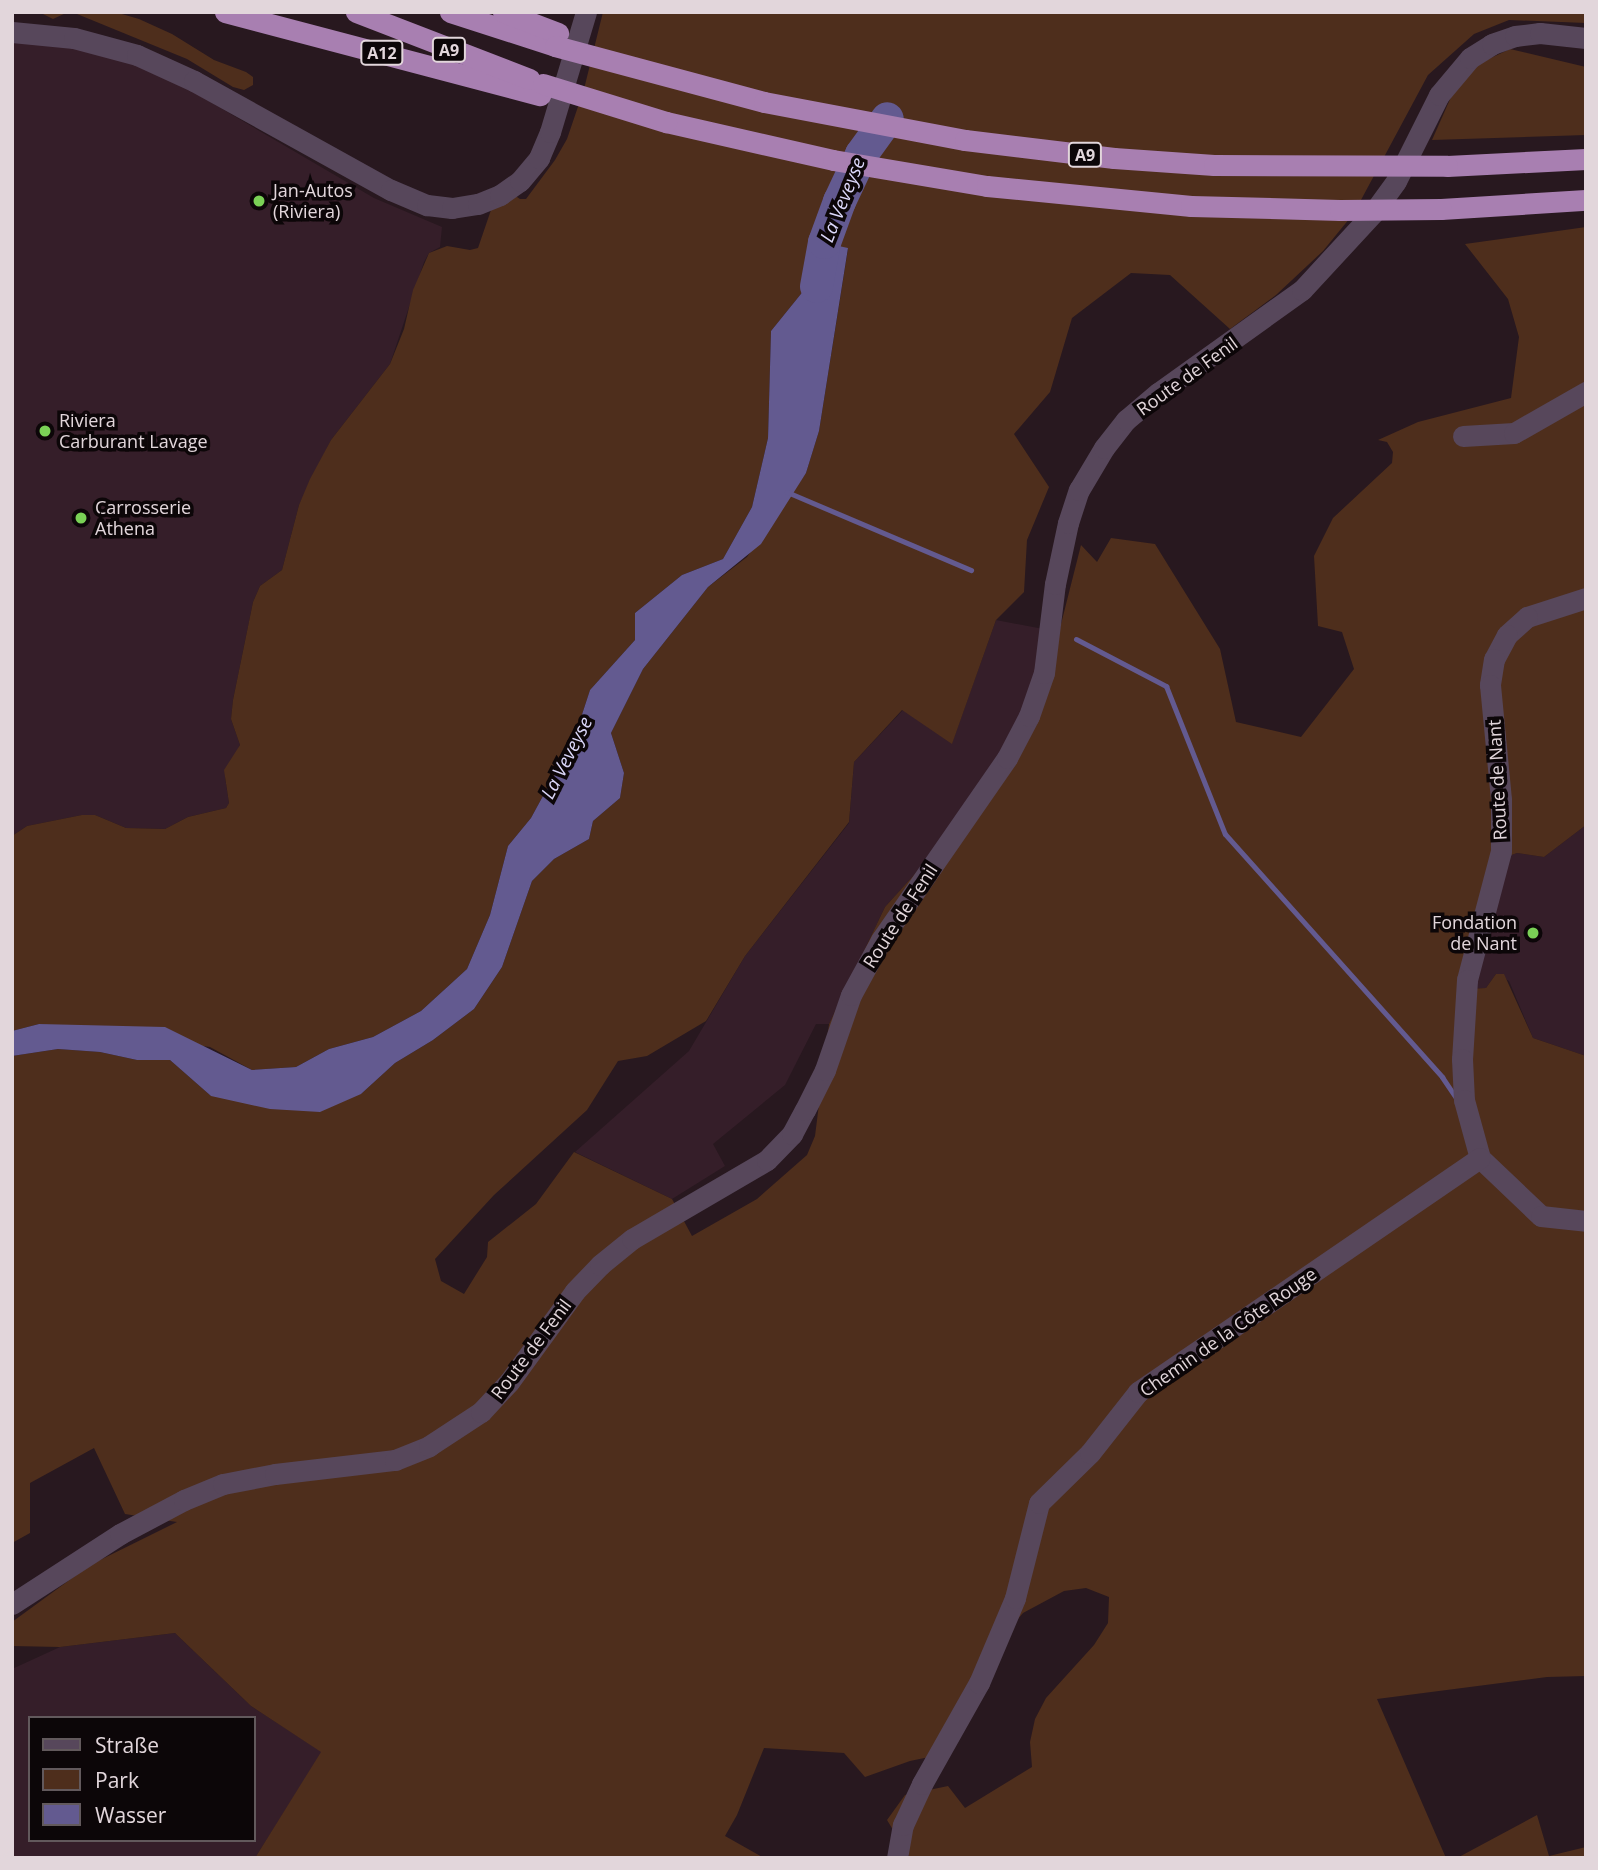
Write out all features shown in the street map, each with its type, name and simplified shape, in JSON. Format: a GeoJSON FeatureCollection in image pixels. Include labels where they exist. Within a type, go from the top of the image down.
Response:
{"type":"FeatureCollection","features":[{"type":"Feature","properties":{"kind":"highway","name":"A12"},"geometry":{"type":"LineString","coordinates":[[225,12],[541,89]]}},
{"type":"Feature","properties":{"kind":"highway"},"geometry":{"type":"LineString","coordinates":[[278,12],[369,45],[541,89]]}},
{"type":"Feature","properties":{"kind":"highway","name":"A9"},"geometry":{"type":"LineString","coordinates":[[356,12],[541,89],[666,122],[845,163],[1038,192],[1242,209],[1441,209],[1586,200]]}},
{"type":"Feature","properties":{"kind":"highway","name":"A9"},"geometry":{"type":"LineString","coordinates":[[450,12],[556,39],[729,93],[912,132],[1064,153],[1254,166],[1447,166],[1586,159]]}},
{"type":"Feature","properties":{"kind":"highway"},"geometry":{"type":"LineString","coordinates":[[503,12],[556,39]]}},
{"type":"Feature","properties":{"kind":"street"},"geometry":{"type":"LineString","coordinates":[[12,32],[74,38],[137,55],[194,81],[391,190],[427,205],[452,208],[478,204],[500,195],[520,181],[539,158],[550,132],[586,12]]}},
{"type":"Feature","properties":{"kind":"street","name":"Route de Fenil"},"geometry":{"type":"LineString","coordinates":[[12,1604],[120,1534],[184,1500],[223,1484],[275,1474],[395,1460],[429,1447],[481,1412],[509,1382],[575,1291],[600,1265],[632,1239],[766,1160],[792,1134],[805,1110],[825,1070],[851,995],[881,940],[1007,758],[1029,716],[1044,673],[1055,584],[1068,523],[1079,490],[1104,448],[1126,420],[1158,393],[1250,330],[1311,281],[1373,213],[1396,181],[1439,95],[1470,58],[1492,44],[1516,36],[1540,33],[1586,38]]}},
{"type":"Feature","properties":{"kind":"street"},"geometry":{"type":"LineString","coordinates":[[1463,436],[1514,433],[1586,392]]}},
{"type":"Feature","properties":{"kind":"street","name":"Route de Nant"},"geometry":{"type":"LineString","coordinates":[[1480,1158],[1464,1100],[1463,1013],[1467,980],[1500,851],[1501,799],[1490,685],[1494,659],[1507,635],[1527,617],[1586,598]]}},
{"type":"Feature","properties":{"kind":"street"},"geometry":{"type":"LineString","coordinates":[[1480,1158],[1541,1216],[1586,1221]]}},
{"type":"Feature","properties":{"kind":"street","name":"Chemin de la Côte Rouge"},"geometry":{"type":"LineString","coordinates":[[897,1858],[902,1825],[979,1683],[1015,1598],[1039,1503],[1090,1453],[1138,1392],[1480,1158]]}},
{"type":"Feature","properties":{"kind":"shaded area"},"geometry":{"type":"Polygon","coordinates":[[[12,42],[57,45],[119,59],[171,79],[374,198],[442,227],[440,247],[429,253],[424,262],[390,364],[331,440],[299,505],[282,570],[260,586],[253,602],[233,700],[231,719],[240,745],[225,777],[229,803],[226,808],[188,817],[165,829],[126,828],[95,815],[82,815],[27,826],[12,836],[12,42]]]}},
{"type":"Feature","properties":{"kind":"shaded area"},"geometry":{"type":"Polygon","coordinates":[[[996,620],[1059,632],[1008,771],[885,907],[829,1024],[816,1024],[785,1085],[713,1144],[725,1166],[672,1199],[575,1152],[689,1051],[745,956],[849,823],[854,762],[903,710],[952,743],[996,620]]]}},
{"type":"Feature","properties":{"kind":"shaded area","name":"Fondation de Nant"},"geometry":{"type":"Polygon","coordinates":[[[1586,825],[1586,1056],[1533,1038],[1509,981],[1496,974],[1486,988],[1469,989],[1506,857],[1517,853],[1544,857],[1586,825]]]}},
{"type":"Feature","properties":{"kind":"shaded area"},"geometry":{"type":"Polygon","coordinates":[[[175,1633],[251,1706],[322,1752],[255,1858],[12,1858],[12,1669],[60,1647],[175,1633]]]}},
{"type":"Feature","properties":{"kind":"green space"},"geometry":{"type":"Polygon","coordinates":[[[39,12],[115,12],[139,19],[172,34],[214,60],[246,72],[253,77],[253,85],[244,90],[233,87],[187,59],[77,14],[66,13],[53,19],[39,12]]]}},
{"type":"Feature","properties":{"kind":"green space"},"geometry":{"type":"Polygon","coordinates":[[[603,12],[1586,12],[1586,23],[1509,20],[1474,34],[1428,75],[1354,213],[1323,251],[1276,295],[1230,329],[1170,275],[1131,273],[1072,318],[1050,392],[1014,434],[1049,487],[1027,540],[1024,592],[996,620],[952,744],[902,710],[854,762],[849,822],[745,956],[706,1021],[647,1056],[618,1061],[587,1110],[494,1195],[435,1259],[441,1281],[464,1294],[487,1257],[488,1242],[536,1204],[574,1152],[672,1199],[692,1236],[757,1199],[807,1155],[815,1136],[829,1024],[885,907],[1008,771],[1059,632],[1081,545],[1097,562],[1111,538],[1155,544],[1220,649],[1236,722],[1301,737],[1354,669],[1342,632],[1318,626],[1314,556],[1333,518],[1392,463],[1393,452],[1387,442],[1378,440],[1418,422],[1511,398],[1519,337],[1508,299],[1465,244],[1586,227],[1586,825],[1544,857],[1517,853],[1506,857],[1469,989],[1486,988],[1496,974],[1504,974],[1533,1038],[1586,1056],[1586,1676],[1547,1677],[1377,1699],[1446,1858],[910,1858],[887,1820],[905,1795],[948,1786],[965,1808],[1032,1767],[1030,1742],[1035,1719],[1046,1698],[1094,1645],[1108,1623],[1109,1597],[1086,1588],[1064,1591],[1023,1613],[1007,1632],[934,1756],[910,1761],[865,1777],[844,1753],[764,1748],[737,1815],[725,1836],[764,1858],[255,1858],[321,1752],[251,1706],[175,1633],[60,1647],[12,1646],[12,1622],[90,1565],[177,1522],[125,1514],[94,1448],[30,1483],[30,1533],[12,1543],[12,1056],[58,1049],[100,1052],[137,1060],[170,1060],[211,1096],[361,1094],[395,1063],[433,1040],[474,1009],[502,967],[532,881],[554,859],[589,839],[593,821],[620,798],[624,773],[611,733],[643,669],[708,587],[747,557],[806,473],[819,431],[848,249],[816,241],[809,284],[771,331],[768,438],[752,507],[723,559],[682,575],[635,613],[635,640],[590,690],[574,739],[531,818],[508,846],[490,915],[467,969],[421,1011],[373,1037],[329,1049],[296,1067],[252,1070],[210,1047],[39,1024],[12,1031],[12,836],[27,826],[82,815],[95,815],[126,828],[165,829],[188,817],[226,808],[229,803],[224,770],[240,745],[231,719],[233,700],[253,602],[260,586],[282,570],[299,505],[310,479],[331,440],[390,364],[404,329],[413,290],[429,253],[447,246],[470,250],[478,248],[492,207],[505,189],[520,199],[526,199],[555,160],[567,139],[584,89],[603,12]]]}},
{"type":"Feature","properties":{"kind":"green space"},"geometry":{"type":"Polygon","coordinates":[[[1510,49],[1586,67],[1586,135],[1432,140],[1451,97],[1478,64],[1510,49]]]}},
{"type":"Feature","properties":{"kind":"green space"},"geometry":{"type":"Polygon","coordinates":[[[1537,1815],[1549,1856],[1586,1847],[1586,1858],[1457,1858],[1537,1815]]]}},
{"type":"Feature","properties":{"kind":"water"},"geometry":{"type":"Polygon","coordinates":[[[815,241],[848,248],[819,431],[806,473],[761,544],[708,587],[643,669],[611,733],[624,773],[620,798],[593,821],[589,839],[554,859],[532,881],[502,967],[474,1009],[433,1040],[395,1063],[361,1094],[320,1112],[270,1109],[211,1096],[170,1060],[137,1060],[100,1052],[58,1049],[12,1056],[12,1031],[39,1024],[165,1027],[252,1070],[296,1067],[329,1049],[373,1037],[421,1011],[467,969],[490,915],[508,846],[531,818],[574,739],[590,690],[635,640],[635,613],[682,575],[723,559],[752,507],[768,438],[771,331],[809,284],[815,241]]]}},
{"type":"Feature","properties":{"kind":"waterway","name":"La Veveyse"},"geometry":{"type":"LineString","coordinates":[[816,286],[824,242],[839,201],[861,154],[887,118]]}},
{"type":"Feature","properties":{"kind":"waterway"},"geometry":{"type":"LineString","coordinates":[[787,492],[971,570]]}},
{"type":"Feature","properties":{"kind":"waterway"},"geometry":{"type":"LineString","coordinates":[[1076,639],[1166,686],[1225,834],[1442,1077],[1457,1099]]}},
{"type":"Feature","properties":{"kind":"place","name":"Jan-Autos (Riviera)"},"geometry":{"type":"Point","coordinates":[259,201]}},
{"type":"Feature","properties":{"kind":"place","name":"Riviera Carburant Lavage"},"geometry":{"type":"Point","coordinates":[45,431]}},
{"type":"Feature","properties":{"kind":"place","name":"Carrosserie Athena"},"geometry":{"type":"Point","coordinates":[81,518]}},
{"type":"Feature","properties":{"kind":"place","name":"Fondation de Nant"},"geometry":{"type":"Point","coordinates":[1533,933]}}]}
